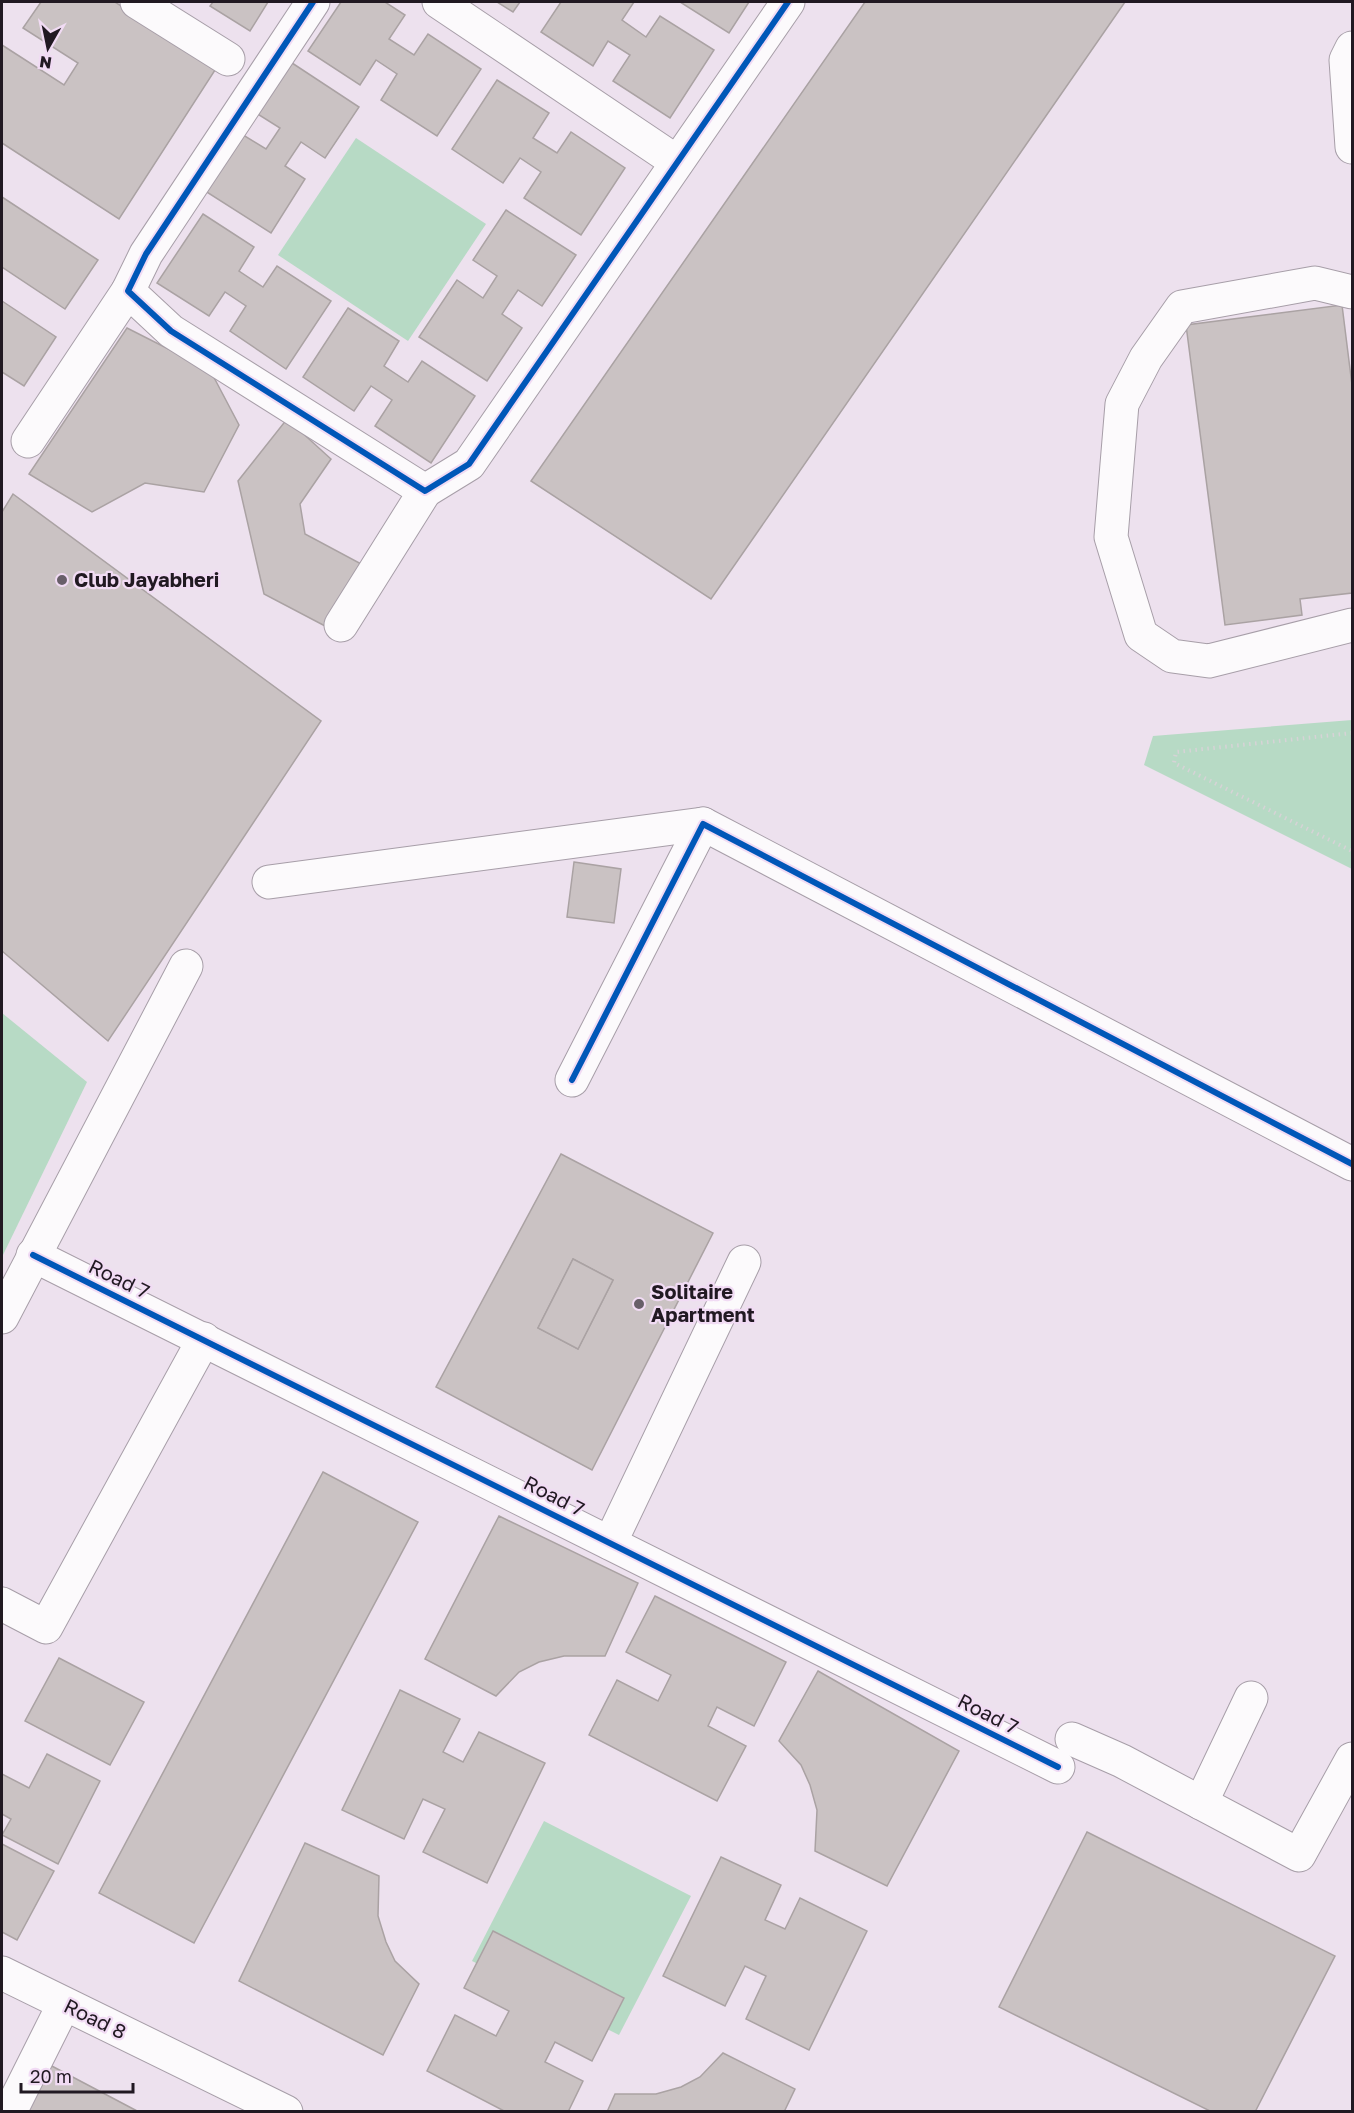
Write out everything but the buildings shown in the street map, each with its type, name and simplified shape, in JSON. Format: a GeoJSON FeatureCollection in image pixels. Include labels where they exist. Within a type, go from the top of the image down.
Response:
{"type":"FeatureCollection","features":[{"type":"Feature","properties":{"kind":"street"},"geometry":{"type":"LineString","coordinates":[[137,2],[228,59]]}},
{"type":"Feature","properties":{"kind":"street"},"geometry":{"type":"LineString","coordinates":[[28,441],[128,291],[146,254],[313,2]]}},
{"type":"Feature","properties":{"kind":"street"},"geometry":{"type":"LineString","coordinates":[[438,2],[677,162]]}},
{"type":"Feature","properties":{"kind":"street"},"geometry":{"type":"LineString","coordinates":[[341,625],[425,491],[469,464],[788,2]]}},
{"type":"Feature","properties":{"kind":"street"},"geometry":{"type":"LineString","coordinates":[[1353,48],[1346,60],[1353,147]]}},
{"type":"Feature","properties":{"kind":"street"},"geometry":{"type":"LineString","coordinates":[[1353,292],[1315,284],[1182,307],[1146,358],[1122,404],[1111,537],[1141,635],[1172,656],[1209,661],[1353,625]]}},
{"type":"Feature","properties":{"kind":"street"},"geometry":{"type":"LineString","coordinates":[[128,291],[171,331],[425,491]]}},
{"type":"Feature","properties":{"kind":"street"},"geometry":{"type":"LineString","coordinates":[[572,1080],[703,824]]}},
{"type":"Feature","properties":{"kind":"street"},"geometry":{"type":"LineString","coordinates":[[269,882],[703,824],[1353,1164]]}},
{"type":"Feature","properties":{"kind":"street"},"geometry":{"type":"LineString","coordinates":[[2,1317],[186,966]]}},
{"type":"Feature","properties":{"kind":"street","name":"Road 7"},"geometry":{"type":"LineString","coordinates":[[33,1255],[610,1543],[1065,1753],[1122,1761],[1299,1855],[1353,1760]]}},
{"type":"Feature","properties":{"kind":"street"},"geometry":{"type":"LineString","coordinates":[[610,1543],[744,1262]]}},
{"type":"Feature","properties":{"kind":"street"},"geometry":{"type":"LineString","coordinates":[[2,1604],[46,1628],[204,1339]]}},
{"type":"Feature","properties":{"kind":"street"},"geometry":{"type":"LineString","coordinates":[[1201,1803],[1251,1698]]}},
{"type":"Feature","properties":{"kind":"street","name":"Road 8"},"geometry":{"type":"LineString","coordinates":[[2,1973],[286,2112]]}},
{"type":"Feature","properties":{"kind":"street"},"geometry":{"type":"LineString","coordinates":[[10,2112],[64,2004]]}},
{"type":"Feature","properties":{"kind":"path"},"geometry":{"type":"LineString","coordinates":[[1353,733],[1176,752],[1174,763],[1353,851]]}},
{"type":"Feature","properties":{"kind":"green space"},"geometry":{"type":"Polygon","coordinates":[[[356,138],[486,224],[408,341],[278,255],[356,138]]]}},
{"type":"Feature","properties":{"kind":"green space"},"geometry":{"type":"Polygon","coordinates":[[[1352,720],[1352,869],[1144,765],[1153,736],[1352,720]]]}},
{"type":"Feature","properties":{"kind":"green space"},"geometry":{"type":"Polygon","coordinates":[[[2,1013],[87,1082],[2,1257],[2,1013]]]}},
{"type":"Feature","properties":{"kind":"green space"},"geometry":{"type":"Polygon","coordinates":[[[544,1821],[691,1896],[619,2035],[472,1961],[544,1821]]]}},
{"type":"Feature","properties":{"kind":"cycle path"},"geometry":{"type":"LineString","coordinates":[[313,2],[146,254],[128,291],[171,331],[425,491],[469,464],[788,2]]}},
{"type":"Feature","properties":{"kind":"cycle path"},"geometry":{"type":"LineString","coordinates":[[572,1080],[703,824],[1352,1164]]}},
{"type":"Feature","properties":{"kind":"cycle path"},"geometry":{"type":"LineString","coordinates":[[33,1255],[1058,1767]]}},
{"type":"Feature","properties":{"kind":"place","name":"Club Jayabheri"},"geometry":{"type":"Point","coordinates":[62,580]}},
{"type":"Feature","properties":{"kind":"place","name":"Solitaire Apartment"},"geometry":{"type":"Point","coordinates":[639,1304]}}]}
